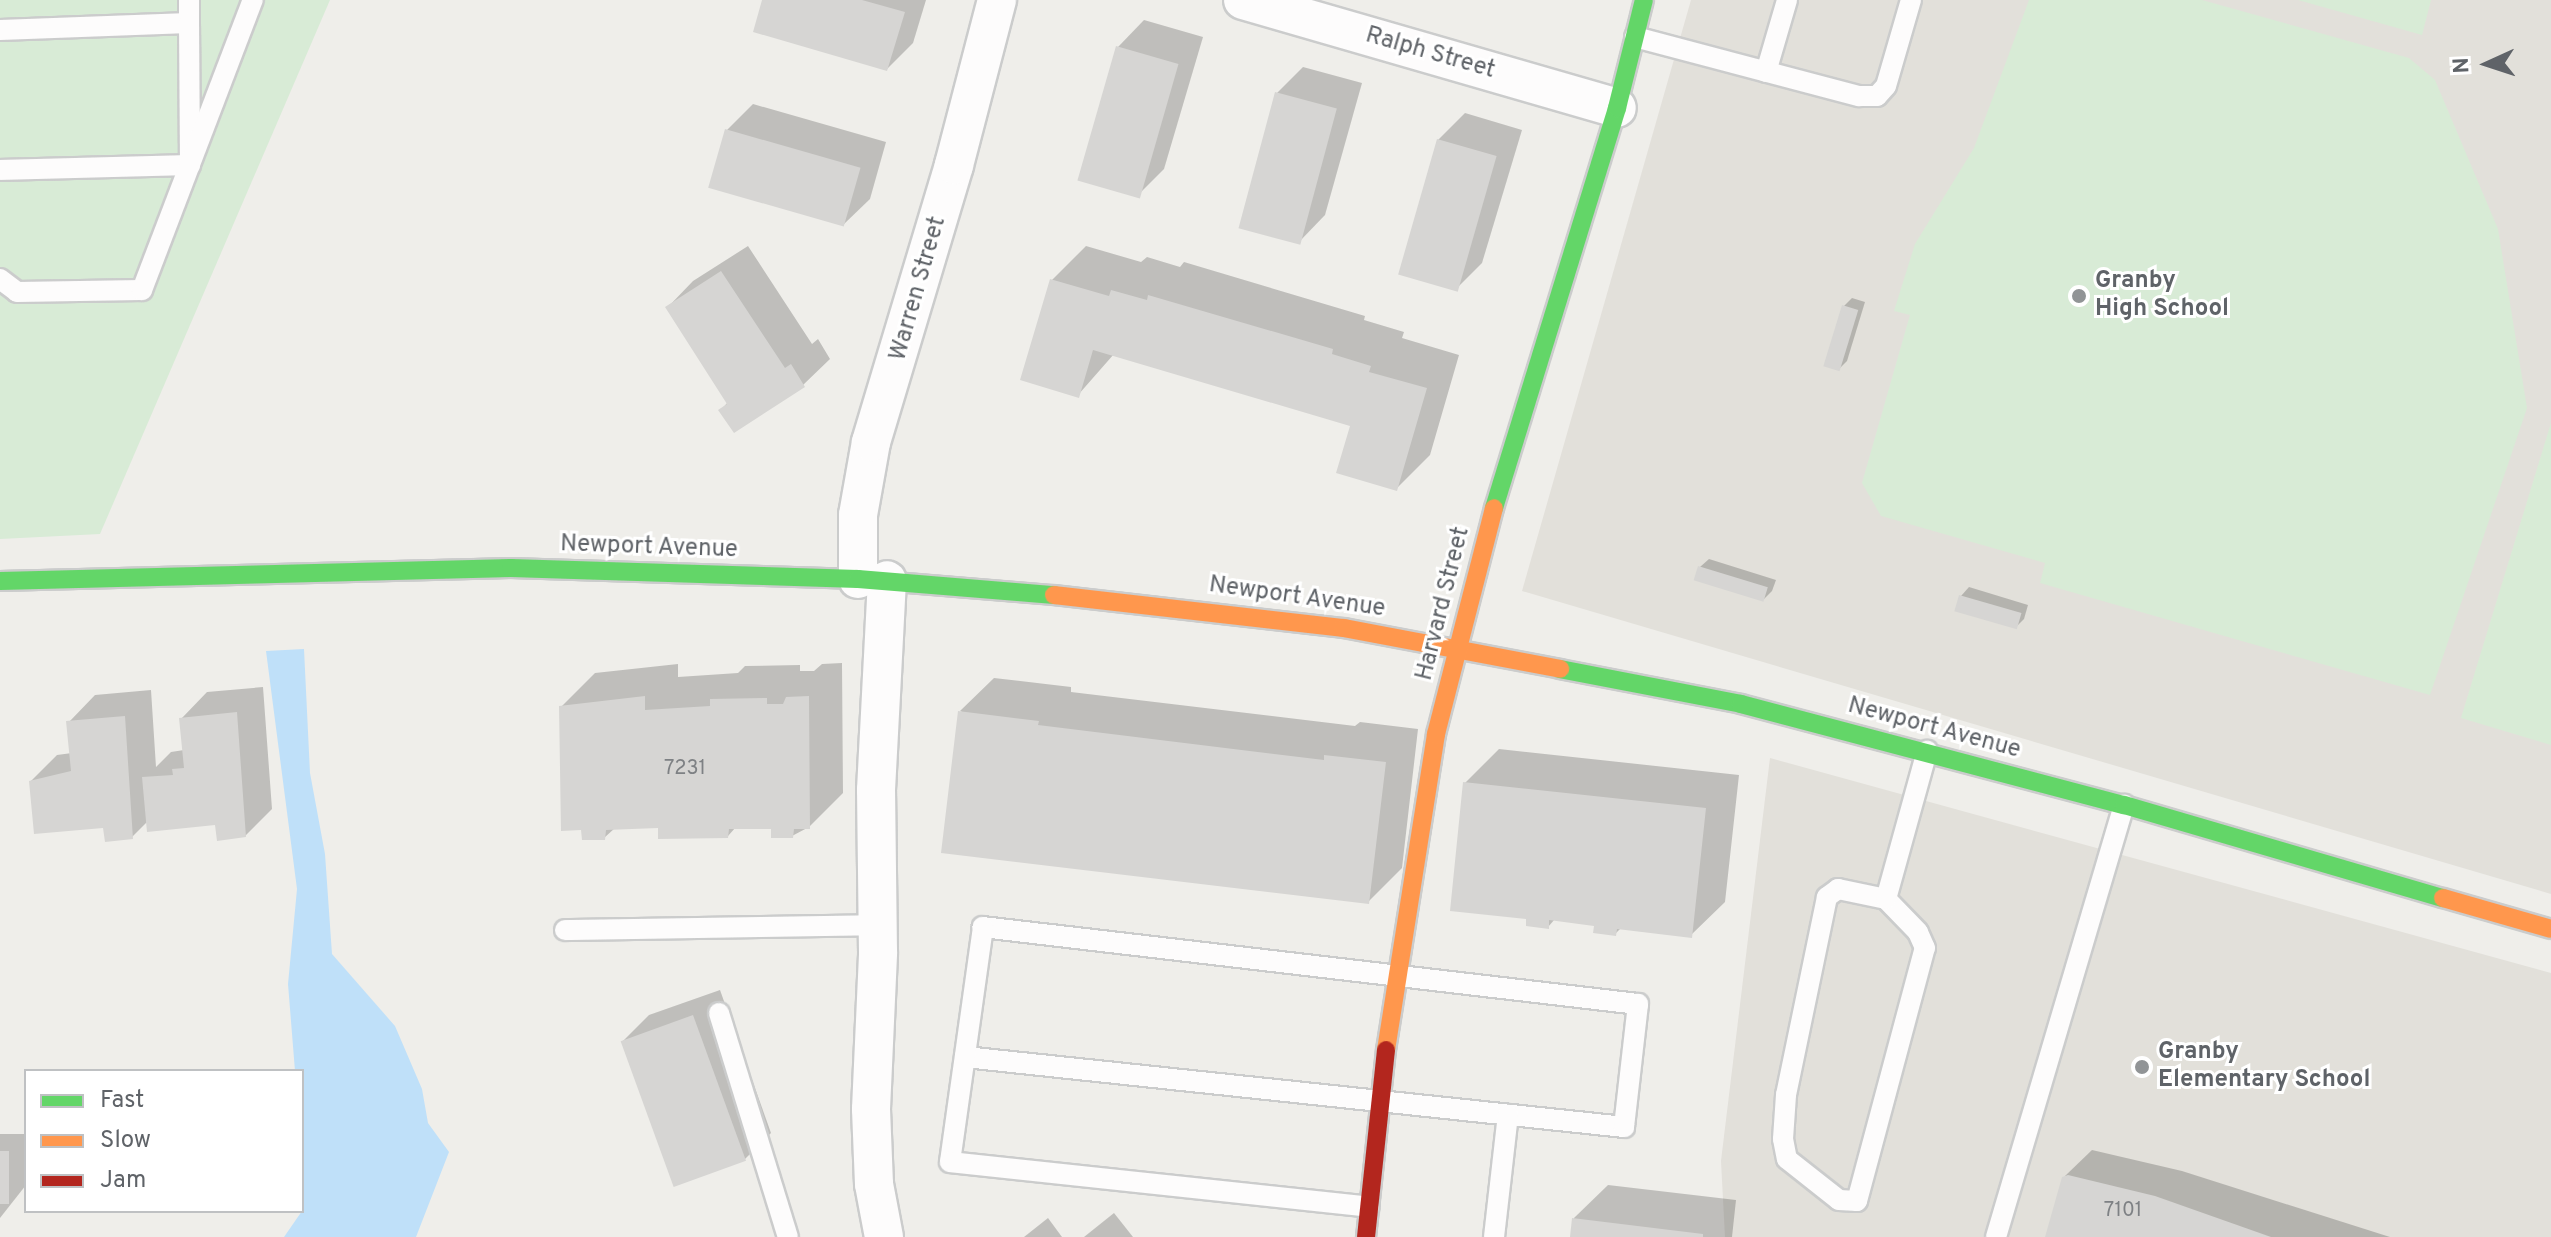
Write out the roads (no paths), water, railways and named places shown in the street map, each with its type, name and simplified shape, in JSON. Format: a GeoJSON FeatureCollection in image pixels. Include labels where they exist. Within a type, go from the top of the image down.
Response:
{"type":"FeatureCollection","features":[{"type":"Feature","properties":{"kind":"street","name":"Warren Street"},"geometry":{"type":"LineString","coordinates":[[884,1237],[871,1149],[878,925],[873,580],[858,515],[871,442],[954,165],[997,0]]}},
{"type":"Feature","properties":{"kind":"street","name":"Ralph Street"},"geometry":{"type":"LineString","coordinates":[[1243,0],[1617,108]]}},
{"type":"Feature","properties":{"kind":"street","name":"Harvard Street"},"geometry":{"type":"LineString","coordinates":[[1366,1237],[1394,978],[1416,835],[1458,647],[1499,490],[1617,108],[1644,0]]}},
{"type":"Feature","properties":{"kind":"street","name":"Newport Avenue"},"geometry":{"type":"LineString","coordinates":[[0,581],[511,568],[873,580],[1159,603],[1458,647],[1741,704],[2124,805],[2551,929]]}},
{"type":"Feature","properties":{"kind":"lane"},"geometry":{"type":"LineString","coordinates":[[189,0],[190,165]]}},
{"type":"Feature","properties":{"kind":"lane"},"geometry":{"type":"LineString","coordinates":[[0,279],[17,292],[142,290],[253,0]]}},
{"type":"Feature","properties":{"kind":"lane"},"geometry":{"type":"LineString","coordinates":[[1766,72],[1787,0]]}},
{"type":"Feature","properties":{"kind":"lane"},"geometry":{"type":"LineString","coordinates":[[1635,37],[1859,96],[1877,96],[1886,86],[1911,0]]}},
{"type":"Feature","properties":{"kind":"lane"},"geometry":{"type":"LineString","coordinates":[[0,30],[189,23]]}},
{"type":"Feature","properties":{"kind":"lane"},"geometry":{"type":"LineString","coordinates":[[0,170],[190,165]]}},
{"type":"Feature","properties":{"kind":"lane"},"geometry":{"type":"LineString","coordinates":[[1886,899],[1927,751]]}},
{"type":"Feature","properties":{"kind":"lane"},"geometry":{"type":"LineString","coordinates":[[1996,1237],[2124,805]]}},
{"type":"Feature","properties":{"kind":"lane"},"geometry":{"type":"LineString","coordinates":[[1838,889],[1886,899],[1918,932],[1925,948],[1857,1201],[1839,1200],[1787,1159],[1783,1139],[1786,1095],[1827,897],[1838,889]]}},
{"type":"Feature","properties":{"kind":"lane"},"geometry":{"type":"LineString","coordinates":[[565,930],[878,925]]}},
{"type":"Feature","properties":{"kind":"lane"},"geometry":{"type":"LineString","coordinates":[[965,1057],[1624,1127],[1638,1004],[1394,978],[983,927],[950,1162],[1369,1207]]}},
{"type":"Feature","properties":{"kind":"lane"},"geometry":{"type":"LineString","coordinates":[[719,1013],[788,1237]]}},
{"type":"Feature","properties":{"kind":"lane"},"geometry":{"type":"LineString","coordinates":[[1494,1237],[1508,1115]]}},
{"type":"Feature","properties":{"kind":"water"},"geometry":{"type":"Polygon","coordinates":[[[304,649],[310,773],[325,854],[332,954],[395,1026],[422,1089],[428,1123],[449,1152],[416,1237],[284,1237],[301,1213],[304,1213],[304,1069],[295,1069],[288,984],[297,889],[266,651],[304,649]]]}},
{"type":"Feature","properties":{"kind":"place","name":"Granby High School"},"geometry":{"type":"Point","coordinates":[2079,296]}},
{"type":"Feature","properties":{"kind":"place","name":"Granby Elementary School"},"geometry":{"type":"Point","coordinates":[2142,1067]}}]}
